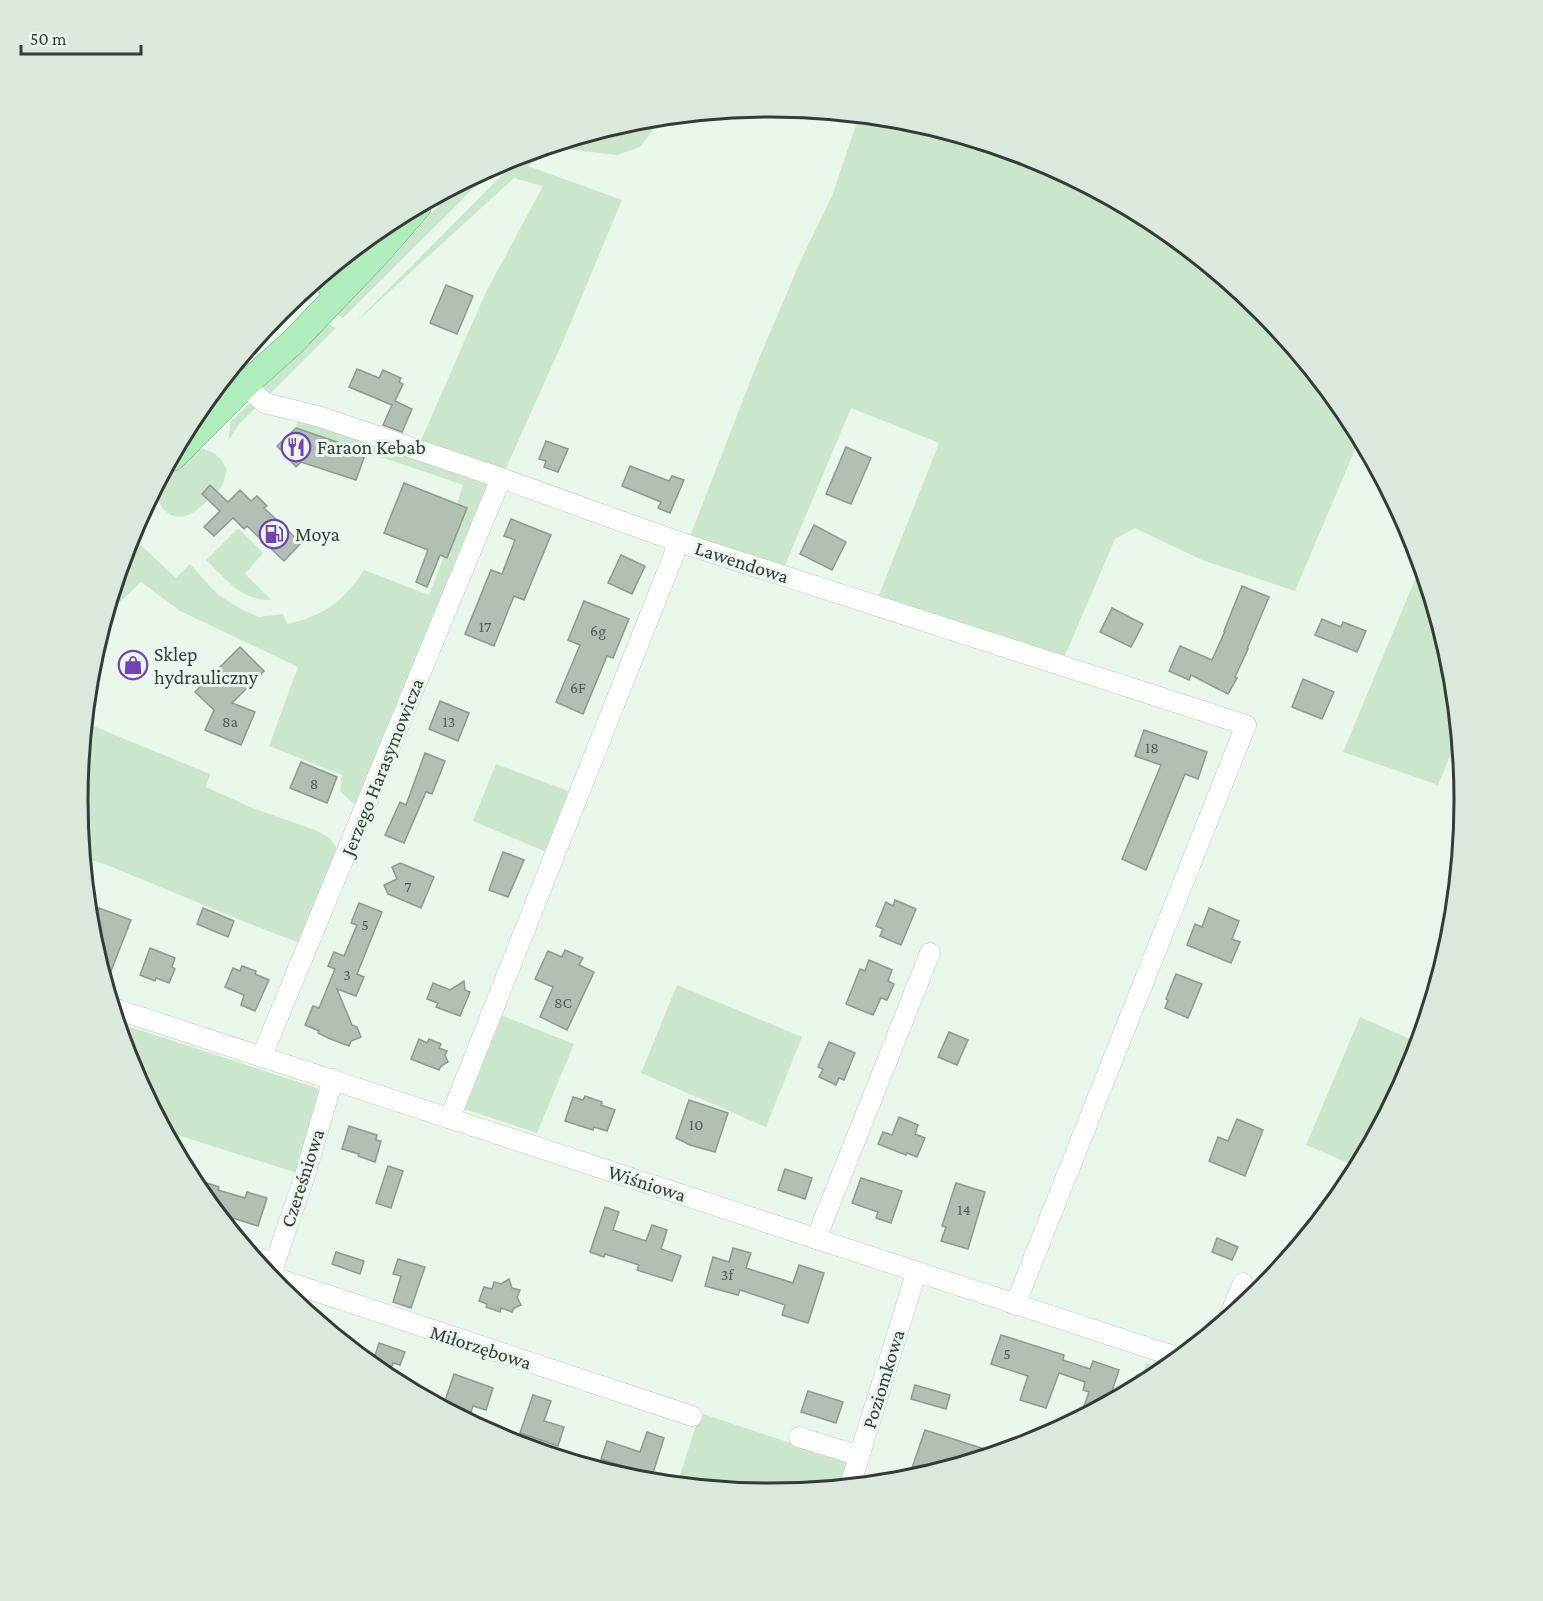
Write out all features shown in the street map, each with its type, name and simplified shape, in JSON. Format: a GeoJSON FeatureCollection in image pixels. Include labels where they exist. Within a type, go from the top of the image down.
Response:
{"type":"FeatureCollection","features":[{"type":"Feature","properties":{"kind":"main road"},"geometry":{"type":"LineString","coordinates":[[237,379],[292,343],[399,228]]}},
{"type":"Feature","properties":{"kind":"main road"},"geometry":{"type":"LineString","coordinates":[[215,406],[237,379],[273,348],[331,279]]}},
{"type":"Feature","properties":{"kind":"street","name":"Lawendowa"},"geometry":{"type":"LineString","coordinates":[[237,379],[265,403],[321,417],[679,542],[1246,724],[1015,1305]]}},
{"type":"Feature","properties":{"kind":"street","name":"Jerzego Harasymowicza"},"geometry":{"type":"LineString","coordinates":[[262,1056],[501,478]]}},
{"type":"Feature","properties":{"kind":"street"},"geometry":{"type":"LineString","coordinates":[[450,1118],[679,542]]}},
{"type":"Feature","properties":{"kind":"street"},"geometry":{"type":"LineString","coordinates":[[816,1239],[930,953]]}},
{"type":"Feature","properties":{"kind":"street","name":"Wiśniowa"},"geometry":{"type":"LineString","coordinates":[[122,1011],[1170,1355]]}},
{"type":"Feature","properties":{"kind":"street","name":"Czereśniowa"},"geometry":{"type":"LineString","coordinates":[[273,1266],[306,1172],[333,1079]]}},
{"type":"Feature","properties":{"kind":"street","name":"Poziomkowa"},"geometry":{"type":"LineString","coordinates":[[852,1479],[916,1273]]}},
{"type":"Feature","properties":{"kind":"street","name":"Miłorzębowa"},"geometry":{"type":"LineString","coordinates":[[282,1276],[692,1416]]}},
{"type":"Feature","properties":{"kind":"street"},"geometry":{"type":"LineString","coordinates":[[1236,1301],[1243,1283]]}},
{"type":"Feature","properties":{"kind":"street"},"geometry":{"type":"LineString","coordinates":[[799,1437],[860,1456]]}},
{"type":"Feature","properties":{"kind":"green space"},"geometry":{"type":"Polygon","coordinates":[[[857,123],[948,141],[1033,169],[1074,188],[1151,233],[1222,287],[1285,350],[1313,385],[1356,448],[1295,591],[1202,560],[1135,528],[1115,539],[1063,660],[877,600],[939,443],[851,408],[783,570],[689,539],[760,356],[801,260],[832,196],[857,123]]]}},
{"type":"Feature","properties":{"kind":"green space"},"geometry":{"type":"Polygon","coordinates":[[[654,128],[640,147],[617,155],[567,149],[654,128]]]}},
{"type":"Feature","properties":{"kind":"green space"},"geometry":{"type":"Polygon","coordinates":[[[540,158],[528,166],[622,200],[564,339],[503,475],[418,447],[486,292],[543,186],[514,178],[354,324],[509,169],[540,158]]]}},
{"type":"Feature","properties":{"kind":"green space"},"geometry":{"type":"Polygon","coordinates":[[[478,184],[343,318],[337,314],[392,258],[440,203],[478,184]]]}},
{"type":"Feature","properties":{"kind":"green space"},"geometry":{"type":"Polygon","coordinates":[[[319,324],[329,324],[336,328],[269,395],[263,390],[262,384],[319,324]]]}},
{"type":"Feature","properties":{"kind":"green space"},"geometry":{"type":"Polygon","coordinates":[[[252,401],[259,405],[239,424],[228,441],[231,421],[252,401]]]}},
{"type":"Feature","properties":{"kind":"green space"},"geometry":{"type":"Polygon","coordinates":[[[298,418],[490,480],[448,597],[440,598],[438,604],[443,611],[402,712],[392,715],[355,805],[340,791],[342,775],[269,746],[298,667],[180,611],[141,582],[118,604],[139,543],[176,578],[190,564],[217,594],[241,609],[259,617],[283,614],[287,624],[312,617],[332,606],[349,590],[364,570],[429,595],[444,556],[448,557],[467,508],[457,504],[463,485],[296,428],[298,418]]]}},
{"type":"Feature","properties":{"kind":"green space"},"geometry":{"type":"Polygon","coordinates":[[[203,449],[218,456],[227,470],[222,486],[217,492],[210,485],[202,494],[208,500],[192,514],[178,517],[162,508],[159,499],[177,465],[195,450],[203,449]]]}},
{"type":"Feature","properties":{"kind":"green space"},"geometry":{"type":"Polygon","coordinates":[[[238,528],[263,553],[245,574],[271,600],[242,593],[206,560],[238,528]]]}},
{"type":"Feature","properties":{"kind":"green space"},"geometry":{"type":"Polygon","coordinates":[[[1416,576],[1441,667],[1449,711],[1453,750],[1438,785],[1343,752],[1416,576]]]}},
{"type":"Feature","properties":{"kind":"green space"},"geometry":{"type":"Polygon","coordinates":[[[93,726],[210,774],[206,787],[330,838],[336,847],[337,860],[302,944],[91,860],[88,800],[93,726]]]}},
{"type":"Feature","properties":{"kind":"green space"},"geometry":{"type":"Polygon","coordinates":[[[496,764],[576,794],[551,854],[473,821],[496,764]]]}},
{"type":"Feature","properties":{"kind":"green space"},"geometry":{"type":"Polygon","coordinates":[[[677,985],[802,1037],[766,1127],[641,1073],[677,985]]]}},
{"type":"Feature","properties":{"kind":"green space"},"geometry":{"type":"Polygon","coordinates":[[[498,1014],[574,1044],[537,1133],[461,1108],[498,1014]]]}},
{"type":"Feature","properties":{"kind":"green space"},"geometry":{"type":"Polygon","coordinates":[[[1360,1017],[1411,1039],[1384,1103],[1349,1163],[1306,1145],[1360,1017]]]}},
{"type":"Feature","properties":{"kind":"green space"},"geometry":{"type":"Polygon","coordinates":[[[127,1026],[317,1088],[320,1093],[297,1173],[176,1134],[140,1062],[127,1026]]]}},
{"type":"Feature","properties":{"kind":"green space"},"geometry":{"type":"Polygon","coordinates":[[[1146,1363],[1154,1366],[1151,1368],[1142,1374],[1146,1363]]]}},
{"type":"Feature","properties":{"kind":"green space"},"geometry":{"type":"Polygon","coordinates":[[[700,1413],[848,1462],[842,1480],[772,1484],[679,1478],[700,1413]]]}},
{"type":"Feature","properties":{"kind":"building"},"geometry":{"type":"Polygon","coordinates":[[[446,285],[473,296],[457,334],[430,323],[446,285]]]}},
{"type":"Feature","properties":{"kind":"building"},"geometry":{"type":"Polygon","coordinates":[[[357,369],[379,378],[383,370],[401,378],[399,382],[403,384],[395,401],[412,409],[402,432],[383,425],[392,405],[349,387],[357,369]]]}},
{"type":"Feature","properties":{"kind":"building"},"geometry":{"type":"Polygon","coordinates":[[[296,428],[366,452],[356,480],[301,462],[296,467],[277,446],[296,428]]]}},
{"type":"Feature","properties":{"kind":"building"},"geometry":{"type":"Polygon","coordinates":[[[546,441],[568,449],[558,472],[544,467],[546,461],[539,459],[546,441]]]}},
{"type":"Feature","properties":{"kind":"building"},"geometry":{"type":"Polygon","coordinates":[[[846,447],[871,458],[851,504],[826,494],[846,447]]]}},
{"type":"Feature","properties":{"kind":"building"},"geometry":{"type":"Polygon","coordinates":[[[630,466],[669,481],[672,476],[684,480],[670,513],[658,508],[661,502],[622,486],[630,466]]]}},
{"type":"Feature","properties":{"kind":"building"},"geometry":{"type":"Polygon","coordinates":[[[404,483],[467,508],[447,558],[440,555],[427,587],[416,582],[428,550],[384,533],[404,483]]]}},
{"type":"Feature","properties":{"kind":"building"},"geometry":{"type":"Polygon","coordinates":[[[210,485],[228,502],[240,490],[251,501],[257,496],[267,506],[264,508],[301,543],[284,561],[247,526],[244,529],[233,518],[214,536],[204,527],[220,511],[202,494],[210,485]]]}},
{"type":"Feature","properties":{"kind":"building"},"geometry":{"type":"Polygon","coordinates":[[[511,519],[551,535],[524,600],[514,596],[494,646],[465,634],[491,570],[502,574],[515,540],[504,536],[511,519]]]}},
{"type":"Feature","properties":{"kind":"building"},"geometry":{"type":"Polygon","coordinates":[[[814,525],[846,542],[832,570],[800,554],[814,525]]]}},
{"type":"Feature","properties":{"kind":"building"},"geometry":{"type":"Polygon","coordinates":[[[621,555],[645,566],[632,594],[608,583],[621,555]]]}},
{"type":"Feature","properties":{"kind":"building"},"geometry":{"type":"Polygon","coordinates":[[[1242,586],[1269,597],[1235,677],[1237,678],[1228,694],[1191,675],[1189,680],[1169,671],[1180,646],[1212,660],[1242,586]]]}},
{"type":"Feature","properties":{"kind":"building"},"geometry":{"type":"Polygon","coordinates":[[[584,601],[629,619],[613,658],[607,656],[583,714],[556,702],[580,645],[568,640],[584,601]]]}},
{"type":"Feature","properties":{"kind":"building"},"geometry":{"type":"Polygon","coordinates":[[[1112,608],[1143,624],[1131,647],[1100,632],[1112,608]]]}},
{"type":"Feature","properties":{"kind":"building"},"geometry":{"type":"Polygon","coordinates":[[[1322,619],[1341,627],[1343,622],[1366,631],[1357,652],[1315,635],[1322,619]]]}},
{"type":"Feature","properties":{"kind":"building"},"geometry":{"type":"Polygon","coordinates":[[[240,647],[264,671],[232,703],[255,712],[241,745],[205,730],[214,710],[195,692],[240,647]]]}},
{"type":"Feature","properties":{"kind":"building"},"geometry":{"type":"Polygon","coordinates":[[[1303,679],[1334,692],[1322,719],[1292,707],[1303,679]]]}},
{"type":"Feature","properties":{"kind":"building"},"geometry":{"type":"Polygon","coordinates":[[[440,701],[469,713],[458,741],[429,729],[440,701]]]}},
{"type":"Feature","properties":{"kind":"building"},"geometry":{"type":"Polygon","coordinates":[[[1144,730],[1207,752],[1198,779],[1185,774],[1146,870],[1122,859],[1161,765],[1135,756],[1144,730]]]}},
{"type":"Feature","properties":{"kind":"building"},"geometry":{"type":"Polygon","coordinates":[[[425,753],[445,761],[432,794],[426,792],[404,843],[385,835],[400,802],[406,805],[425,753]]]}},
{"type":"Feature","properties":{"kind":"building"},"geometry":{"type":"Polygon","coordinates":[[[301,762],[337,777],[327,803],[290,788],[301,762]]]}},
{"type":"Feature","properties":{"kind":"building"},"geometry":{"type":"Polygon","coordinates":[[[503,852],[524,860],[508,897],[489,890],[503,852]]]}},
{"type":"Feature","properties":{"kind":"building"},"geometry":{"type":"Polygon","coordinates":[[[400,863],[434,877],[421,908],[388,894],[384,885],[397,879],[392,867],[400,863]]]}},
{"type":"Feature","properties":{"kind":"building"},"geometry":{"type":"Polygon","coordinates":[[[895,900],[916,909],[901,945],[880,936],[883,929],[876,926],[886,902],[893,906],[895,900]]]}},
{"type":"Feature","properties":{"kind":"building"},"geometry":{"type":"Polygon","coordinates":[[[359,903],[382,912],[357,974],[364,977],[356,996],[337,989],[352,1025],[357,1027],[361,1037],[351,1041],[349,1046],[328,1038],[305,1025],[313,1006],[319,1008],[335,969],[328,966],[334,952],[344,956],[357,925],[351,923],[359,903]]]}},
{"type":"Feature","properties":{"kind":"building"},"geometry":{"type":"Polygon","coordinates":[[[99,908],[131,920],[111,971],[102,934],[99,908]]]}},
{"type":"Feature","properties":{"kind":"building"},"geometry":{"type":"Polygon","coordinates":[[[203,908],[234,921],[228,937],[197,924],[203,908]]]}},
{"type":"Feature","properties":{"kind":"building"},"geometry":{"type":"Polygon","coordinates":[[[1209,908],[1239,921],[1232,939],[1240,942],[1231,963],[1187,945],[1195,924],[1202,927],[1209,908]]]}},
{"type":"Feature","properties":{"kind":"building"},"geometry":{"type":"Polygon","coordinates":[[[150,948],[175,958],[172,967],[175,969],[169,983],[140,975],[150,948]]]}},
{"type":"Feature","properties":{"kind":"building"},"geometry":{"type":"Polygon","coordinates":[[[565,950],[583,958],[579,965],[594,972],[567,1030],[540,1017],[553,987],[535,979],[548,951],[562,957],[565,950]]]}},
{"type":"Feature","properties":{"kind":"building"},"geometry":{"type":"Polygon","coordinates":[[[869,960],[892,970],[888,981],[894,984],[887,1000],[881,998],[873,1015],[846,1004],[860,969],[865,971],[869,960]]]}},
{"type":"Feature","properties":{"kind":"building"},"geometry":{"type":"Polygon","coordinates":[[[242,966],[256,971],[255,974],[269,980],[255,1011],[241,1005],[244,995],[225,987],[233,968],[240,971],[242,966]]]}},
{"type":"Feature","properties":{"kind":"building"},"geometry":{"type":"Polygon","coordinates":[[[1176,974],[1202,984],[1188,1018],[1165,1008],[1168,1000],[1166,999],[1176,974]]]}},
{"type":"Feature","properties":{"kind":"building"},"geometry":{"type":"Polygon","coordinates":[[[464,981],[465,990],[470,992],[460,1016],[436,1007],[438,1003],[427,999],[433,983],[450,990],[464,981]]]}},
{"type":"Feature","properties":{"kind":"building"},"geometry":{"type":"Polygon","coordinates":[[[949,1032],[968,1040],[957,1065],[938,1057],[949,1032]]]}},
{"type":"Feature","properties":{"kind":"building"},"geometry":{"type":"Polygon","coordinates":[[[419,1039],[427,1043],[429,1039],[441,1044],[439,1048],[447,1051],[445,1055],[448,1062],[439,1070],[411,1059],[419,1039]]]}},
{"type":"Feature","properties":{"kind":"building"},"geometry":{"type":"Polygon","coordinates":[[[829,1042],[855,1053],[844,1080],[839,1078],[836,1085],[819,1077],[823,1069],[818,1067],[829,1042]]]}},
{"type":"Feature","properties":{"kind":"building"},"geometry":{"type":"Polygon","coordinates":[[[585,1096],[615,1110],[607,1131],[594,1127],[593,1130],[565,1121],[573,1097],[583,1100],[585,1096]]]}},
{"type":"Feature","properties":{"kind":"building"},"geometry":{"type":"Polygon","coordinates":[[[689,1100],[728,1113],[715,1152],[690,1145],[676,1138],[689,1100]]]}},
{"type":"Feature","properties":{"kind":"building"},"geometry":{"type":"Polygon","coordinates":[[[899,1117],[918,1125],[915,1134],[925,1138],[917,1157],[878,1144],[883,1132],[892,1135],[899,1117]]]}},
{"type":"Feature","properties":{"kind":"building"},"geometry":{"type":"Polygon","coordinates":[[[1237,1119],[1263,1130],[1245,1176],[1209,1161],[1218,1137],[1228,1141],[1237,1119]]]}},
{"type":"Feature","properties":{"kind":"building"},"geometry":{"type":"Polygon","coordinates":[[[349,1126],[377,1135],[376,1140],[381,1141],[375,1162],[342,1149],[349,1126]]]}},
{"type":"Feature","properties":{"kind":"building"},"geometry":{"type":"Polygon","coordinates":[[[388,1166],[403,1171],[391,1208],[376,1203],[388,1166]]]}},
{"type":"Feature","properties":{"kind":"building"},"geometry":{"type":"Polygon","coordinates":[[[785,1169],[812,1178],[805,1199],[778,1190],[785,1169]]]}},
{"type":"Feature","properties":{"kind":"building"},"geometry":{"type":"Polygon","coordinates":[[[861,1178],[902,1191],[891,1223],[876,1218],[878,1212],[852,1203],[861,1178]]]}},
{"type":"Feature","properties":{"kind":"building"},"geometry":{"type":"Polygon","coordinates":[[[206,1183],[219,1187],[218,1190],[245,1198],[247,1192],[267,1198],[258,1226],[231,1218],[206,1183]]]}},
{"type":"Feature","properties":{"kind":"building"},"geometry":{"type":"Polygon","coordinates":[[[956,1183],[985,1192],[968,1249],[941,1241],[946,1227],[942,1226],[956,1183]]]}},
{"type":"Feature","properties":{"kind":"building"},"geometry":{"type":"Polygon","coordinates":[[[605,1207],[619,1212],[613,1230],[646,1241],[652,1225],[667,1230],[661,1249],[681,1256],[672,1281],[637,1270],[639,1265],[605,1254],[604,1257],[590,1252],[605,1207]]]}},
{"type":"Feature","properties":{"kind":"building"},"geometry":{"type":"Polygon","coordinates":[[[1217,1238],[1238,1247],[1232,1260],[1212,1252],[1217,1238]]]}},
{"type":"Feature","properties":{"kind":"building"},"geometry":{"type":"Polygon","coordinates":[[[733,1248],[751,1253],[746,1268],[793,1283],[799,1265],[824,1273],[808,1323],[782,1315],[785,1305],[740,1290],[738,1295],[705,1286],[713,1257],[729,1262],[733,1248]]]}},
{"type":"Feature","properties":{"kind":"building"},"geometry":{"type":"Polygon","coordinates":[[[336,1252],[364,1261],[360,1274],[332,1264],[336,1252]]]}},
{"type":"Feature","properties":{"kind":"building"},"geometry":{"type":"Polygon","coordinates":[[[398,1259],[425,1267],[411,1308],[393,1302],[401,1276],[393,1274],[398,1259]]]}},
{"type":"Feature","properties":{"kind":"building"},"geometry":{"type":"Polygon","coordinates":[[[509,1279],[512,1288],[520,1290],[517,1297],[521,1305],[514,1308],[512,1312],[501,1308],[500,1312],[486,1307],[487,1304],[479,1301],[484,1287],[492,1289],[494,1282],[501,1284],[509,1279]]]}},
{"type":"Feature","properties":{"kind":"building"},"geometry":{"type":"Polygon","coordinates":[[[1001,1335],[1064,1355],[1063,1360],[1090,1369],[1093,1361],[1119,1370],[1111,1393],[1084,1408],[1089,1392],[1083,1390],[1085,1382],[1059,1373],[1046,1408],[1020,1400],[1028,1376],[991,1364],[1001,1335]]]}},
{"type":"Feature","properties":{"kind":"building"},"geometry":{"type":"Polygon","coordinates":[[[379,1343],[405,1352],[400,1365],[393,1363],[391,1368],[375,1356],[379,1343]]]}},
{"type":"Feature","properties":{"kind":"building"},"geometry":{"type":"Polygon","coordinates":[[[454,1374],[493,1388],[486,1410],[473,1406],[470,1414],[445,1400],[454,1374]]]}},
{"type":"Feature","properties":{"kind":"building"},"geometry":{"type":"Polygon","coordinates":[[[915,1385],[950,1395],[946,1409],[911,1399],[915,1385]]]}},
{"type":"Feature","properties":{"kind":"building"},"geometry":{"type":"Polygon","coordinates":[[[808,1391],[843,1402],[836,1423],[801,1412],[808,1391]]]}},
{"type":"Feature","properties":{"kind":"building"},"geometry":{"type":"Polygon","coordinates":[[[533,1395],[551,1401],[544,1421],[564,1427],[558,1446],[520,1433],[533,1395]]]}},
{"type":"Feature","properties":{"kind":"building"},"geometry":{"type":"Polygon","coordinates":[[[925,1430],[984,1449],[948,1460],[912,1468],[925,1430]]]}},
{"type":"Feature","properties":{"kind":"building"},"geometry":{"type":"Polygon","coordinates":[[[647,1432],[664,1438],[653,1473],[601,1459],[607,1441],[640,1452],[647,1432]]]}},
{"type":"Feature","properties":{"kind":"place","name":"Faraon Kebab"},"geometry":{"type":"Point","coordinates":[296,447]}},
{"type":"Feature","properties":{"kind":"place","name":"Moya"},"geometry":{"type":"Point","coordinates":[274,534]}},
{"type":"Feature","properties":{"kind":"place","name":"Sklep hydrauliczny"},"geometry":{"type":"Point","coordinates":[133,665]}}]}
